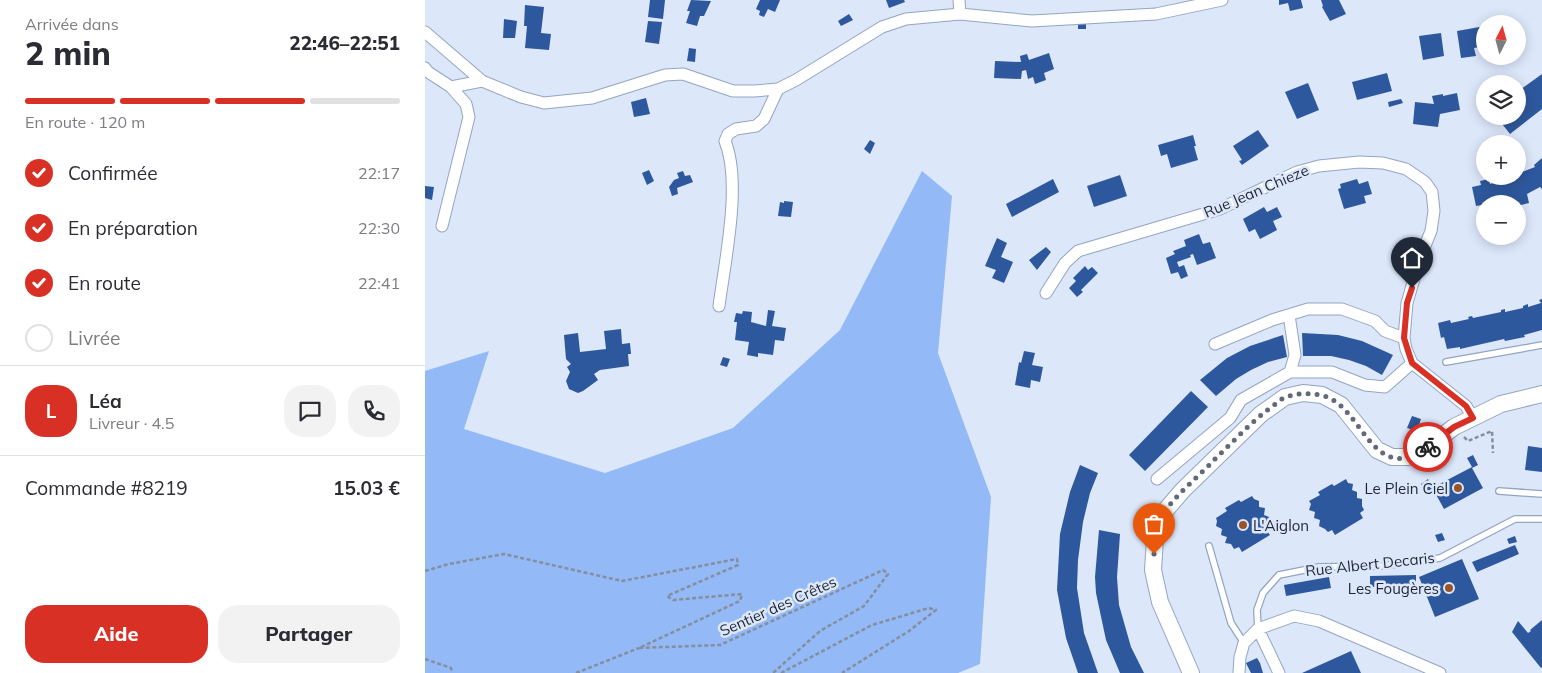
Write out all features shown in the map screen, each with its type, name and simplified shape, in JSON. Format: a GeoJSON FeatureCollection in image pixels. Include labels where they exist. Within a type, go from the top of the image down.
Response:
{"type":"FeatureCollection","features":[{"type":"Feature","properties":{"kind":"main road"},"geometry":{"type":"LineString","coordinates":[[1191,673],[1160,602],[1153,570],[1155,539],[1164,512],[1183,490],[1261,414],[1285,397],[1303,393],[1322,395],[1341,405],[1377,450],[1392,457],[1408,458],[1424,450],[1454,427],[1501,404],[1542,394]]}},
{"type":"Feature","properties":{"kind":"street"},"geometry":{"type":"LineString","coordinates":[[959,0],[960,14]]}},
{"type":"Feature","properties":{"kind":"street"},"geometry":{"type":"LineString","coordinates":[[425,32],[482,81],[521,97],[544,103],[592,98],[660,76],[674,74],[683,74],[733,91],[778,89],[796,80],[882,26],[906,19],[960,14],[1031,21],[1156,14],[1222,0]]}},
{"type":"Feature","properties":{"kind":"street"},"geometry":{"type":"LineString","coordinates":[[425,68],[451,87],[466,104],[469,117],[443,226]]}},
{"type":"Feature","properties":{"kind":"street"},"geometry":{"type":"LineString","coordinates":[[451,87],[482,81]]}},
{"type":"Feature","properties":{"kind":"street"},"geometry":{"type":"LineString","coordinates":[[719,306],[732,208],[732,176],[729,152],[725,141],[728,134],[736,129],[756,126],[764,118],[778,89]]}},
{"type":"Feature","properties":{"kind":"street","name":"Rue Jean Chieze"},"geometry":{"type":"LineString","coordinates":[[1046,293],[1065,263],[1078,251],[1220,209],[1297,172],[1319,166],[1359,162],[1383,164],[1406,169],[1425,182],[1432,192],[1434,211],[1431,232],[1420,258],[1407,303],[1404,338],[1412,363]]}},
{"type":"Feature","properties":{"kind":"street"},"geometry":{"type":"LineString","coordinates":[[1215,344],[1308,309],[1342,309],[1375,321],[1385,332],[1404,338]]}},
{"type":"Feature","properties":{"kind":"street"},"geometry":{"type":"LineString","coordinates":[[1289,315],[1295,355],[1290,372]]}},
{"type":"Feature","properties":{"kind":"street"},"geometry":{"type":"LineString","coordinates":[[1157,479],[1230,418],[1241,400],[1290,372],[1332,372],[1365,385],[1385,387],[1412,363],[1466,406],[1473,418]]}},
{"type":"Feature","properties":{"kind":"street"},"geometry":{"type":"LineString","coordinates":[[1239,673],[1240,657],[1244,642],[1258,629],[1294,616],[1319,621],[1441,673]]}},
{"type":"Feature","properties":{"kind":"street"},"geometry":{"type":"LineString","coordinates":[[1258,629],[1279,673]]}},
{"type":"Feature","properties":{"kind":"lane"},"geometry":{"type":"LineString","coordinates":[[1446,362],[1542,345]]}},
{"type":"Feature","properties":{"kind":"lane"},"geometry":{"type":"LineString","coordinates":[[1499,491],[1542,494]]}},
{"type":"Feature","properties":{"kind":"lane","name":"Rue Albert Decaris"},"geometry":{"type":"LineString","coordinates":[[1258,629],[1257,610],[1263,593],[1279,575],[1319,567],[1382,566],[1440,558],[1515,518],[1542,520]]}},
{"type":"Feature","properties":{"kind":"lane"},"geometry":{"type":"LineString","coordinates":[[1209,546],[1231,623],[1244,642]]}},
{"type":"Feature","properties":{"kind":"path"},"geometry":{"type":"LineString","coordinates":[[1454,427],[1468,440],[1492,431],[1493,453]]}},
{"type":"Feature","properties":{"kind":"path","name":"Sentier des Crêtes"},"geometry":{"type":"LineString","coordinates":[[425,572],[449,564],[504,554],[622,581],[737,559],[738,565],[667,596],[673,600],[742,594],[740,601],[639,648]]}},
{"type":"Feature","properties":{"kind":"path","name":"Sentier des Crêtes"},"geometry":{"type":"LineString","coordinates":[[639,648],[720,645],[883,570],[888,574],[864,606],[820,631],[773,673]]}},
{"type":"Feature","properties":{"kind":"path"},"geometry":{"type":"LineString","coordinates":[[781,673],[872,625],[929,608],[935,610],[909,632],[842,673]]}},
{"type":"Feature","properties":{"kind":"path"},"geometry":{"type":"LineString","coordinates":[[576,673],[639,648]]}},
{"type":"Feature","properties":{"kind":"path"},"geometry":{"type":"LineString","coordinates":[[425,659],[451,668],[452,673]]}},
{"type":"Feature","properties":{"kind":"shaded area"},"geometry":{"type":"Polygon","coordinates":[[[922,171],[952,196],[938,353],[991,497],[980,664],[958,673],[425,673],[425,371],[489,351],[464,429],[605,473],[733,428],[840,330],[922,171]]]}},
{"type":"Feature","properties":{"kind":"building"},"geometry":{"type":"Polygon","coordinates":[[[650,0],[665,0],[663,19],[648,17],[650,0]]]}},
{"type":"Feature","properties":{"kind":"building"},"geometry":{"type":"Polygon","coordinates":[[[691,0],[711,1],[704,16],[700,16],[697,26],[686,23],[690,11],[687,11],[691,0]]]}},
{"type":"Feature","properties":{"kind":"building"},"geometry":{"type":"Polygon","coordinates":[[[760,0],[780,0],[775,12],[768,9],[764,17],[759,15],[760,11],[756,9],[760,0]]]}},
{"type":"Feature","properties":{"kind":"building"},"geometry":{"type":"Polygon","coordinates":[[[886,0],[904,0],[905,2],[889,8],[886,0]]]}},
{"type":"Feature","properties":{"kind":"building"},"geometry":{"type":"Polygon","coordinates":[[[1279,0],[1301,0],[1303,8],[1290,11],[1288,3],[1279,5],[1279,0]]]}},
{"type":"Feature","properties":{"kind":"building"},"geometry":{"type":"Polygon","coordinates":[[[1321,0],[1339,0],[1346,14],[1330,21],[1322,7],[1321,0]]]}},
{"type":"Feature","properties":{"kind":"building"},"geometry":{"type":"Polygon","coordinates":[[[525,5],[544,7],[541,33],[551,34],[549,50],[525,48],[527,26],[524,26],[525,5]]]}},
{"type":"Feature","properties":{"kind":"building"},"geometry":{"type":"Polygon","coordinates":[[[849,14],[853,20],[841,26],[838,21],[849,14]]]}},
{"type":"Feature","properties":{"kind":"building"},"geometry":{"type":"Polygon","coordinates":[[[504,19],[517,21],[515,38],[503,38],[504,19]]]}},
{"type":"Feature","properties":{"kind":"building"},"geometry":{"type":"Polygon","coordinates":[[[648,21],[662,22],[659,44],[645,42],[648,21]]]}},
{"type":"Feature","properties":{"kind":"building"},"geometry":{"type":"Polygon","coordinates":[[[1086,22],[1086,29],[1078,29],[1078,23],[1086,22]]]}},
{"type":"Feature","properties":{"kind":"building"},"geometry":{"type":"Polygon","coordinates":[[[1476,28],[1476,48],[1474,48],[1476,56],[1461,58],[1457,31],[1476,28]]]}},
{"type":"Feature","properties":{"kind":"building"},"geometry":{"type":"Polygon","coordinates":[[[1441,33],[1444,56],[1423,60],[1419,36],[1441,33]]]}},
{"type":"Feature","properties":{"kind":"building"},"geometry":{"type":"Polygon","coordinates":[[[689,48],[696,49],[695,62],[687,61],[689,48]]]}},
{"type":"Feature","properties":{"kind":"building"},"geometry":{"type":"Polygon","coordinates":[[[1049,53],[1054,69],[1044,73],[1046,80],[1035,84],[1033,77],[1028,79],[1026,70],[1022,71],[1021,79],[994,78],[995,61],[1021,62],[1020,56],[1027,54],[1029,60],[1049,53]]]}},
{"type":"Feature","properties":{"kind":"building"},"geometry":{"type":"Polygon","coordinates":[[[1387,73],[1392,91],[1357,100],[1352,82],[1387,73]]]}},
{"type":"Feature","properties":{"kind":"building"},"geometry":{"type":"Polygon","coordinates":[[[1542,74],[1542,109],[1526,122],[1526,86],[1542,74]]]}},
{"type":"Feature","properties":{"kind":"building"},"geometry":{"type":"Polygon","coordinates":[[[1308,83],[1319,110],[1297,119],[1285,92],[1308,83]]]}},
{"type":"Feature","properties":{"kind":"building"},"geometry":{"type":"Polygon","coordinates":[[[1457,93],[1460,110],[1440,114],[1438,127],[1413,124],[1415,102],[1434,104],[1432,96],[1457,93]]]}},
{"type":"Feature","properties":{"kind":"building"},"geometry":{"type":"Polygon","coordinates":[[[646,98],[650,114],[634,117],[631,102],[646,98]]]}},
{"type":"Feature","properties":{"kind":"building"},"geometry":{"type":"Polygon","coordinates":[[[1401,99],[1403,103],[1389,107],[1388,102],[1401,99]]]}},
{"type":"Feature","properties":{"kind":"building"},"geometry":{"type":"Polygon","coordinates":[[[1503,125],[1522,125],[1510,134],[1503,125]]]}},
{"type":"Feature","properties":{"kind":"building"},"geometry":{"type":"Polygon","coordinates":[[[1258,130],[1269,146],[1242,165],[1239,161],[1242,160],[1233,146],[1258,130]]]}},
{"type":"Feature","properties":{"kind":"building"},"geometry":{"type":"Polygon","coordinates":[[[1193,135],[1198,160],[1171,168],[1167,154],[1161,156],[1158,145],[1193,135]]]}},
{"type":"Feature","properties":{"kind":"building"},"geometry":{"type":"Polygon","coordinates":[[[870,140],[875,143],[870,154],[864,149],[870,140]]]}},
{"type":"Feature","properties":{"kind":"building"},"geometry":{"type":"Polygon","coordinates":[[[1542,158],[1542,189],[1540,187],[1527,194],[1529,203],[1526,204],[1526,195],[1476,195],[1476,206],[1472,187],[1481,185],[1526,185],[1526,170],[1535,167],[1534,165],[1542,158]]]}},
{"type":"Feature","properties":{"kind":"building"},"geometry":{"type":"Polygon","coordinates":[[[649,170],[654,181],[647,185],[642,173],[649,170]]]}},
{"type":"Feature","properties":{"kind":"building"},"geometry":{"type":"Polygon","coordinates":[[[683,171],[685,176],[690,175],[693,182],[677,188],[678,194],[672,196],[669,187],[674,180],[679,178],[677,173],[683,171]]]}},
{"type":"Feature","properties":{"kind":"building"},"geometry":{"type":"Polygon","coordinates":[[[1120,175],[1127,196],[1094,207],[1087,186],[1120,175]]]}},
{"type":"Feature","properties":{"kind":"building"},"geometry":{"type":"Polygon","coordinates":[[[1053,179],[1059,192],[1012,217],[1006,204],[1053,179]]]}},
{"type":"Feature","properties":{"kind":"building"},"geometry":{"type":"Polygon","coordinates":[[[1357,179],[1359,184],[1368,181],[1372,194],[1364,196],[1366,203],[1344,209],[1338,189],[1341,188],[1340,184],[1357,179]]]}},
{"type":"Feature","properties":{"kind":"building"},"geometry":{"type":"Polygon","coordinates":[[[425,186],[434,187],[432,200],[425,198],[425,186]]]}},
{"type":"Feature","properties":{"kind":"building"},"geometry":{"type":"Polygon","coordinates":[[[784,201],[793,202],[791,217],[778,216],[780,202],[784,203],[784,201]]]}},
{"type":"Feature","properties":{"kind":"building"},"geometry":{"type":"Polygon","coordinates":[[[1264,207],[1267,212],[1277,207],[1282,217],[1273,221],[1277,230],[1260,239],[1255,229],[1249,232],[1243,219],[1264,207]]]}},
{"type":"Feature","properties":{"kind":"building"},"geometry":{"type":"Polygon","coordinates":[[[1199,234],[1203,244],[1210,242],[1216,258],[1197,265],[1193,254],[1190,255],[1191,257],[1177,262],[1179,267],[1184,265],[1188,276],[1181,279],[1178,272],[1171,274],[1166,258],[1175,254],[1173,251],[1186,246],[1184,240],[1199,234]]]}},
{"type":"Feature","properties":{"kind":"building"},"geometry":{"type":"Polygon","coordinates":[[[997,238],[1007,243],[1001,257],[1013,262],[1004,283],[992,278],[996,270],[985,266],[997,238]]]}},
{"type":"Feature","properties":{"kind":"building"},"geometry":{"type":"Polygon","coordinates":[[[1046,247],[1051,252],[1037,270],[1029,260],[1046,247]]]}},
{"type":"Feature","properties":{"kind":"building"},"geometry":{"type":"Polygon","coordinates":[[[1085,266],[1088,270],[1092,267],[1098,273],[1081,290],[1083,292],[1077,297],[1069,288],[1076,281],[1073,278],[1085,266]]]}},
{"type":"Feature","properties":{"kind":"building"},"geometry":{"type":"Polygon","coordinates":[[[1542,299],[1542,330],[1524,335],[1525,337],[1505,341],[1504,339],[1460,349],[1460,347],[1447,349],[1444,337],[1441,338],[1438,323],[1450,320],[1451,323],[1469,319],[1468,317],[1472,316],[1473,318],[1501,312],[1501,310],[1505,309],[1505,312],[1523,308],[1523,306],[1528,304],[1528,307],[1541,303],[1539,300],[1542,299]]]}},
{"type":"Feature","properties":{"kind":"building"},"geometry":{"type":"Polygon","coordinates":[[[768,310],[775,311],[772,326],[786,328],[784,341],[775,340],[773,355],[758,353],[758,357],[747,355],[749,342],[735,340],[737,322],[734,322],[736,313],[742,314],[743,311],[752,312],[751,322],[766,326],[768,310]]]}},
{"type":"Feature","properties":{"kind":"building"},"geometry":{"type":"Polygon","coordinates":[[[621,329],[622,344],[630,343],[631,354],[628,354],[629,366],[600,370],[594,374],[598,380],[578,393],[569,389],[566,381],[570,372],[567,367],[571,364],[566,359],[564,335],[578,333],[580,352],[606,349],[604,331],[621,329]]]}},
{"type":"Feature","properties":{"kind":"building"},"geometry":{"type":"Polygon","coordinates":[[[1302,333],[1338,335],[1362,341],[1393,355],[1382,375],[1366,366],[1349,360],[1331,356],[1303,356],[1302,333]]]}},
{"type":"Feature","properties":{"kind":"building"},"geometry":{"type":"Polygon","coordinates":[[[1283,335],[1287,357],[1268,362],[1251,370],[1236,379],[1216,396],[1200,380],[1227,358],[1250,346],[1283,335]]]}},
{"type":"Feature","properties":{"kind":"building"},"geometry":{"type":"Polygon","coordinates":[[[1024,351],[1035,353],[1032,365],[1043,367],[1040,382],[1031,380],[1030,388],[1015,385],[1019,362],[1021,363],[1024,351]]]}},
{"type":"Feature","properties":{"kind":"building"},"geometry":{"type":"Polygon","coordinates":[[[723,357],[730,359],[727,367],[720,365],[723,357]]]}},
{"type":"Feature","properties":{"kind":"building"},"geometry":{"type":"Polygon","coordinates":[[[1191,391],[1208,407],[1145,471],[1129,455],[1191,391]]]}},
{"type":"Feature","properties":{"kind":"building"},"geometry":{"type":"Polygon","coordinates":[[[1412,416],[1421,419],[1417,431],[1407,428],[1412,416]]]}},
{"type":"Feature","properties":{"kind":"building"},"geometry":{"type":"Polygon","coordinates":[[[1528,446],[1542,448],[1542,472],[1525,470],[1528,446]]]}},
{"type":"Feature","properties":{"kind":"building","name":"Le Plein Ciel"},"geometry":{"type":"Polygon","coordinates":[[[1473,455],[1478,465],[1472,468],[1483,488],[1444,509],[1433,489],[1426,493],[1421,484],[1428,479],[1432,488],[1472,467],[1467,458],[1473,455]]]}},
{"type":"Feature","properties":{"kind":"building"},"geometry":{"type":"Polygon","coordinates":[[[1080,465],[1098,473],[1090,493],[1083,522],[1078,560],[1077,588],[1084,633],[1098,673],[1078,673],[1066,638],[1057,590],[1060,534],[1070,492],[1080,465]]]}},
{"type":"Feature","properties":{"kind":"building","name":"L'Aiglon"},"geometry":{"type":"Polygon","coordinates":[[[1346,479],[1348,483],[1353,484],[1352,490],[1357,492],[1357,498],[1362,499],[1364,510],[1360,513],[1363,518],[1335,535],[1332,530],[1328,532],[1319,526],[1320,520],[1314,518],[1315,512],[1309,510],[1311,504],[1309,501],[1320,495],[1318,492],[1346,479]]]}},
{"type":"Feature","properties":{"kind":"building","name":"L'Aiglon"},"geometry":{"type":"Polygon","coordinates":[[[1252,496],[1259,501],[1259,507],[1265,508],[1264,515],[1269,517],[1271,527],[1266,530],[1270,535],[1242,552],[1239,547],[1234,549],[1231,544],[1225,543],[1227,537],[1221,535],[1222,529],[1216,526],[1216,518],[1227,511],[1225,508],[1239,500],[1241,502],[1252,496]]]}},
{"type":"Feature","properties":{"kind":"building"},"geometry":{"type":"Polygon","coordinates":[[[1099,530],[1120,534],[1117,577],[1119,605],[1131,647],[1144,673],[1120,673],[1106,640],[1096,593],[1095,577],[1099,530]]]}},
{"type":"Feature","properties":{"kind":"building"},"geometry":{"type":"Polygon","coordinates":[[[1442,533],[1445,540],[1438,542],[1435,535],[1442,533]]]}},
{"type":"Feature","properties":{"kind":"building"},"geometry":{"type":"Polygon","coordinates":[[[1515,536],[1517,542],[1509,544],[1507,539],[1515,536]]]}},
{"type":"Feature","properties":{"kind":"building"},"geometry":{"type":"Polygon","coordinates":[[[1515,545],[1519,554],[1477,572],[1472,562],[1515,545]]]}},
{"type":"Feature","properties":{"kind":"building","name":"Les Fougères"},"geometry":{"type":"Polygon","coordinates":[[[1462,559],[1479,599],[1435,617],[1419,577],[1462,559]]]}},
{"type":"Feature","properties":{"kind":"building"},"geometry":{"type":"Polygon","coordinates":[[[1416,575],[1416,586],[1370,587],[1370,576],[1416,575]]]}},
{"type":"Feature","properties":{"kind":"building"},"geometry":{"type":"Polygon","coordinates":[[[1329,577],[1331,588],[1286,596],[1284,585],[1329,577]]]}},
{"type":"Feature","properties":{"kind":"building"},"geometry":{"type":"Polygon","coordinates":[[[1542,620],[1541,668],[1512,632],[1518,621],[1528,633],[1542,620]]]}},
{"type":"Feature","properties":{"kind":"building"},"geometry":{"type":"Polygon","coordinates":[[[1351,651],[1361,673],[1302,673],[1351,651]]]}},
{"type":"Feature","properties":{"kind":"building"},"geometry":{"type":"Polygon","coordinates":[[[1257,658],[1263,673],[1251,673],[1246,663],[1257,658]]]}},
{"type":"Feature","properties":{"kind":"way so far"},"geometry":{"type":"LineString","coordinates":[[1154,554],[1155,539],[1164,512],[1183,490],[1261,414],[1285,397],[1303,393],[1322,395],[1341,405],[1377,450],[1392,457],[1408,458],[1428,447]]}},
{"type":"Feature","properties":{"kind":"place","name":"Le Plein Ciel"},"geometry":{"type":"Point","coordinates":[1458,488]}},
{"type":"Feature","properties":{"kind":"place","name":"L'Aiglon"},"geometry":{"type":"Point","coordinates":[1243,525]}},
{"type":"Feature","properties":{"kind":"place","name":"Les Fougères"},"geometry":{"type":"Point","coordinates":[1449,588]}},
{"type":"Feature","properties":{"kind":"route"},"geometry":{"type":"LineString","coordinates":[[1412,288],[1407,303],[1404,338],[1412,363],[1466,406],[1473,418],[1454,427],[1428,447]]}}]}
